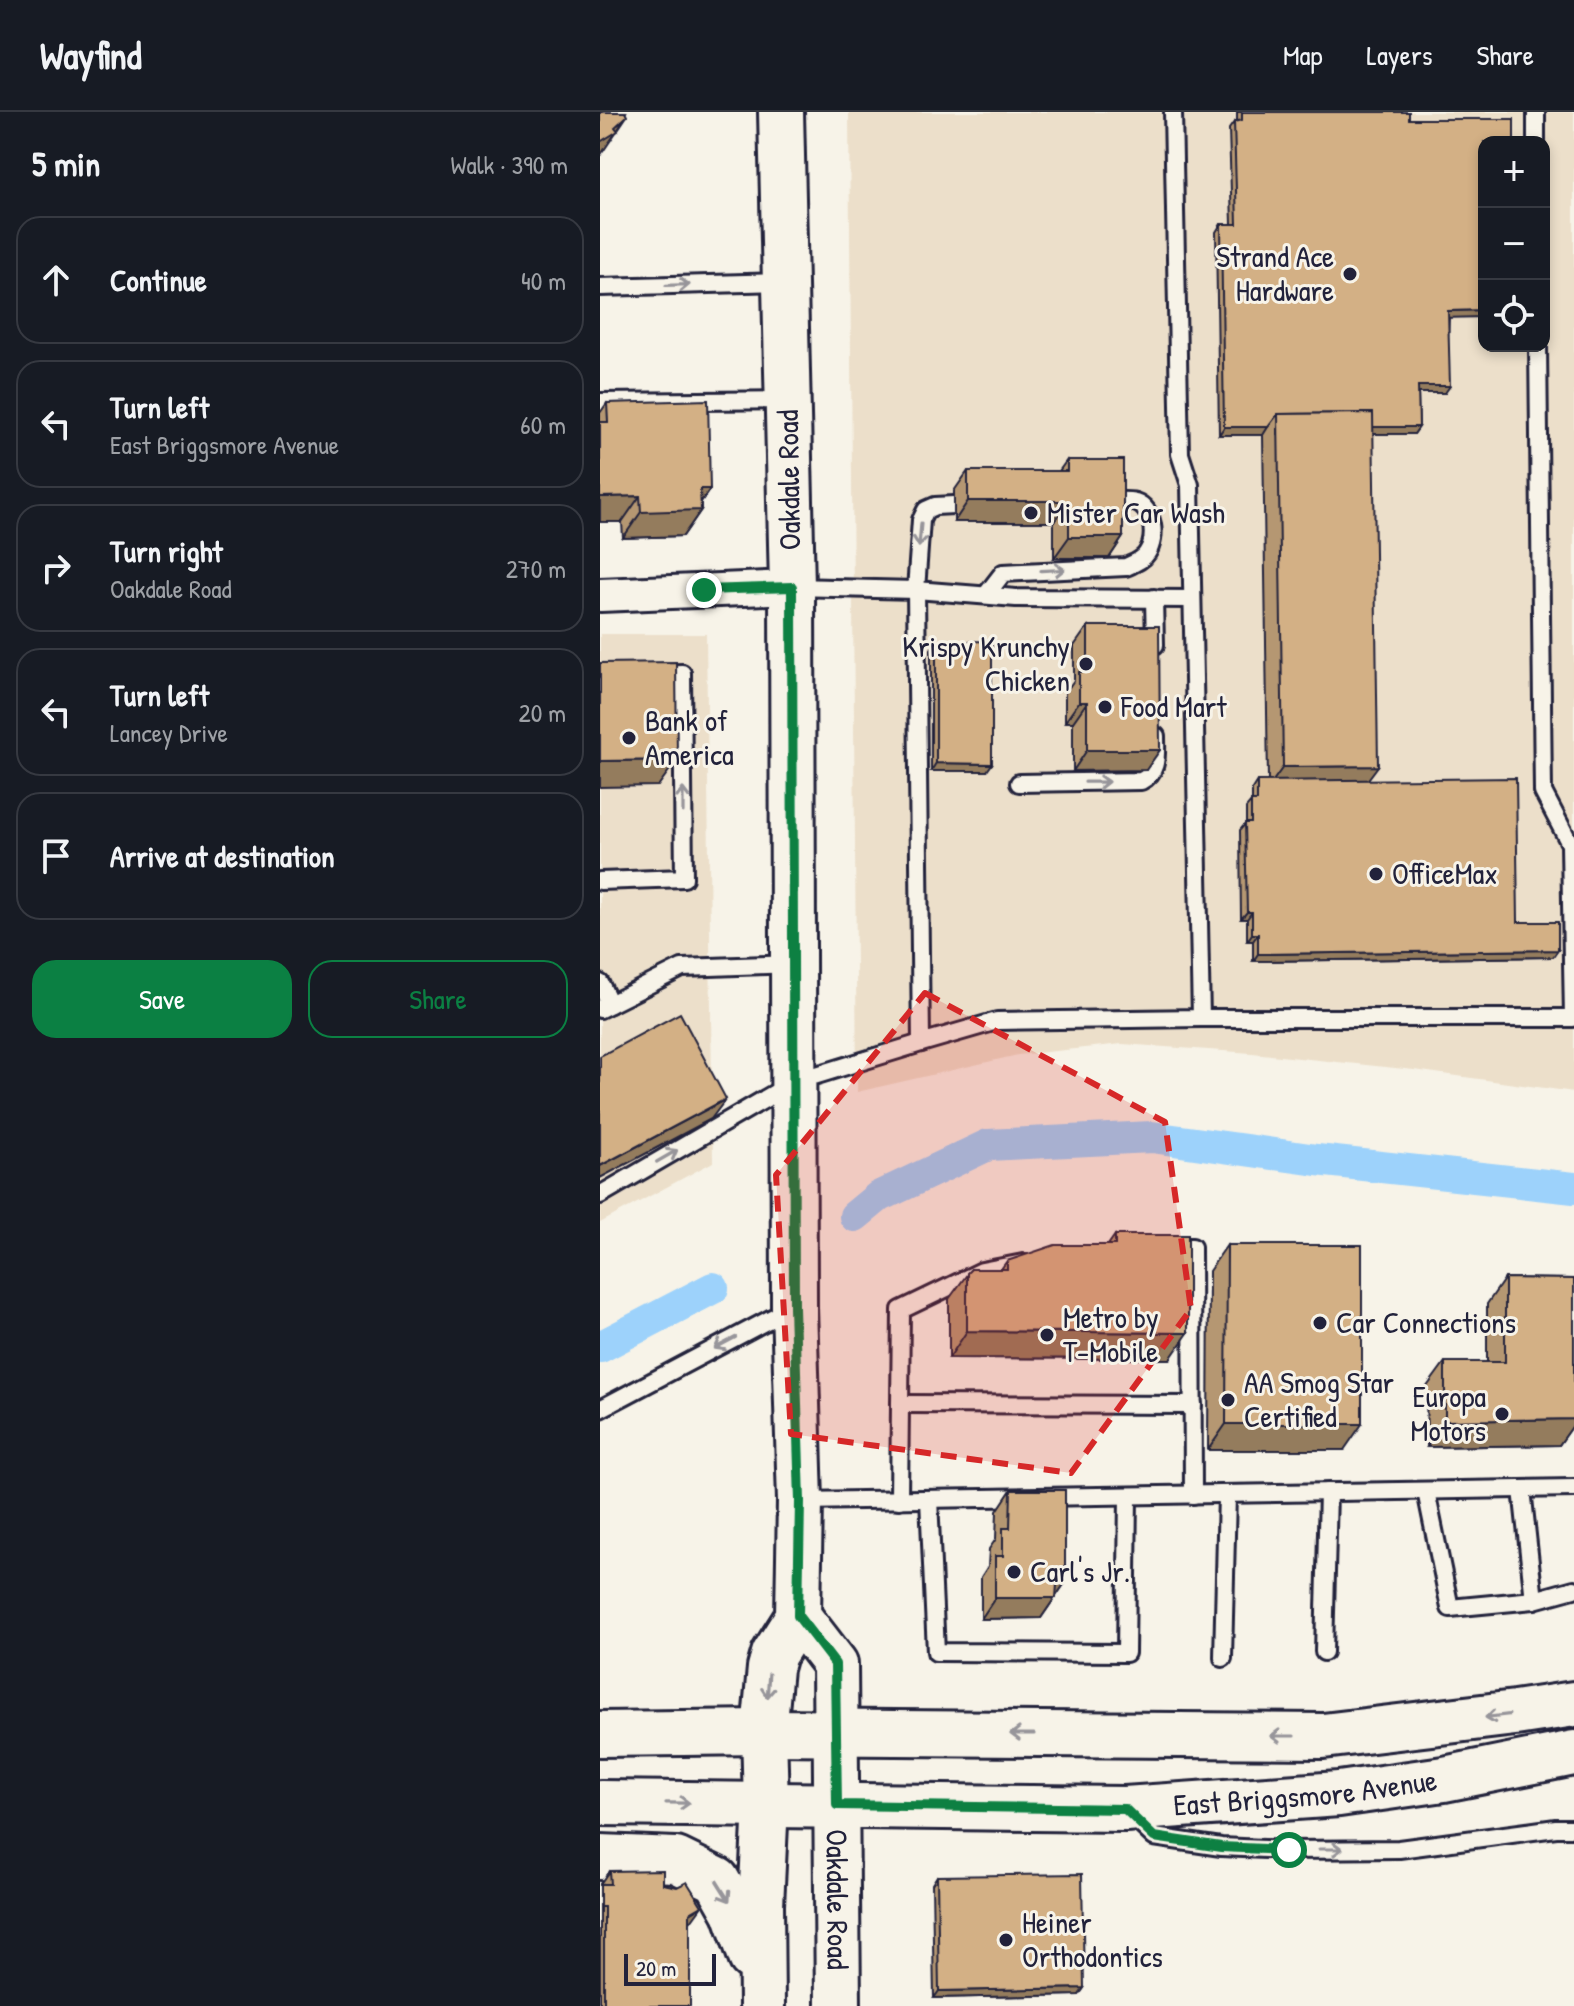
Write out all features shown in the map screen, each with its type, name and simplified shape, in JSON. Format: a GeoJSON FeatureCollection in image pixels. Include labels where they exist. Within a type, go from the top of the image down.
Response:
{"type":"FeatureCollection","features":[{"type":"Feature","properties":{"kind":"main road","name":"Oakdale Road"},"geometry":{"type":"LineString","coordinates":[[781,112],[792,587],[794,1307],[800,1501],[798,1616],[835,1664],[838,2006]]}},
{"type":"Feature","properties":{"kind":"main road"},"geometry":{"type":"LineString","coordinates":[[762,1998],[761,1905],[766,1804],[764,1732],[770,1668],[774,1654],[798,1616]]}},
{"type":"Feature","properties":{"kind":"main road","name":"East Briggsmore Avenue"},"geometry":{"type":"LineString","coordinates":[[600,1734],[764,1732],[1323,1736],[1574,1704]]}},
{"type":"Feature","properties":{"kind":"main road","name":"East Briggsmore Avenue"},"geometry":{"type":"LineString","coordinates":[[600,1803],[1125,1809],[1339,1794],[1444,1779],[1574,1753]]}},
{"type":"Feature","properties":{"kind":"main road"},"geometry":{"type":"LineString","coordinates":[[600,1857],[676,1860],[717,1880],[735,1912],[762,1998]]}},
{"type":"Feature","properties":{"kind":"street"},"geometry":{"type":"LineString","coordinates":[[600,595],[792,587]]}},
{"type":"Feature","properties":{"kind":"lane"},"geometry":{"type":"LineString","coordinates":[[1173,112],[1180,454],[1190,485],[1201,1018]]}},
{"type":"Feature","properties":{"kind":"lane"},"geometry":{"type":"LineString","coordinates":[[1536,112],[1536,136]]}},
{"type":"Feature","properties":{"kind":"lane"},"geometry":{"type":"LineString","coordinates":[[600,287],[785,282]]}},
{"type":"Feature","properties":{"kind":"lane"},"geometry":{"type":"LineString","coordinates":[[600,1195],[794,1082],[997,1021],[1573,1018],[1570,844],[1543,792],[1538,352]]}},
{"type":"Feature","properties":{"kind":"lane"},"geometry":{"type":"LineString","coordinates":[[600,402],[788,400]]}},
{"type":"Feature","properties":{"kind":"lane"},"geometry":{"type":"LineString","coordinates":[[986,595],[1003,573],[1126,567],[1139,562],[1149,550],[1152,537],[1152,522],[1147,510],[1136,502],[1109,501]]}},
{"type":"Feature","properties":{"kind":"lane"},"geometry":{"type":"LineString","coordinates":[[921,1043],[916,590],[921,520],[926,510],[954,505]]}},
{"type":"Feature","properties":{"kind":"lane"},"geometry":{"type":"LineString","coordinates":[[792,587],[916,590],[1016,598],[1192,599]]}},
{"type":"Feature","properties":{"kind":"lane"},"geometry":{"type":"LineString","coordinates":[[1154,598],[1155,657]]}},
{"type":"Feature","properties":{"kind":"lane"},"geometry":{"type":"LineString","coordinates":[[600,881],[684,878],[682,673],[641,674]]}},
{"type":"Feature","properties":{"kind":"lane"},"geometry":{"type":"LineString","coordinates":[[1019,783],[1141,781],[1150,777],[1156,759],[1156,715]]}},
{"type":"Feature","properties":{"kind":"lane"},"geometry":{"type":"LineString","coordinates":[[600,983],[605,1006],[682,968],[793,964]]}},
{"type":"Feature","properties":{"kind":"lane"},"geometry":{"type":"LineString","coordinates":[[1149,1247],[1192,1247],[1193,1495]]}},
{"type":"Feature","properties":{"kind":"lane"},"geometry":{"type":"LineString","coordinates":[[899,1500],[901,1310],[982,1271],[1045,1259]]}},
{"type":"Feature","properties":{"kind":"lane"},"geometry":{"type":"LineString","coordinates":[[600,1409],[794,1307]]}},
{"type":"Feature","properties":{"kind":"lane"},"geometry":{"type":"LineString","coordinates":[[900,1404],[1193,1405]]}},
{"type":"Feature","properties":{"kind":"lane"},"geometry":{"type":"LineString","coordinates":[[800,1501],[1574,1488]]}},
{"type":"Feature","properties":{"kind":"lane"},"geometry":{"type":"LineString","coordinates":[[1522,1489],[1534,1600]]}},
{"type":"Feature","properties":{"kind":"lane"},"geometry":{"type":"LineString","coordinates":[[1426,1491],[1450,1608],[1534,1600],[1574,1589]]}},
{"type":"Feature","properties":{"kind":"lane"},"geometry":{"type":"LineString","coordinates":[[1324,1652],[1328,1492]]}},
{"type":"Feature","properties":{"kind":"lane"},"geometry":{"type":"LineString","coordinates":[[1223,1658],[1227,1494]]}},
{"type":"Feature","properties":{"kind":"lane"},"geometry":{"type":"LineString","coordinates":[[929,1499],[936,1652],[1126,1653],[1128,1496]]}},
{"type":"Feature","properties":{"kind":"lane"},"geometry":{"type":"LineString","coordinates":[[1125,1809],[1154,1837],[1221,1847],[1399,1849],[1574,1828]]}},
{"type":"Feature","properties":{"kind":"highlighted area"},"geometry":{"type":"Polygon","coordinates":[[[925,993],[1165,1122],[1191,1309],[1071,1473],[791,1434],[776,1175],[925,993]]]}},
{"type":"Feature","properties":{"kind":"shaded area"},"geometry":{"type":"Polygon","coordinates":[[[849,112],[1574,112],[1574,1092],[1414,1070],[1252,1053],[1122,1044],[1018,1055],[857,1092],[849,112]]]}},
{"type":"Feature","properties":{"kind":"shaded area"},"geometry":{"type":"Polygon","coordinates":[[[600,634],[706,634],[713,1162],[600,1223],[600,634]]]}},
{"type":"Feature","properties":{"kind":"building"},"geometry":{"type":"Polygon","coordinates":[[[600,112],[625,112],[627,116],[615,127],[618,131],[600,142],[600,112]]]}},
{"type":"Feature","properties":{"kind":"building","name":"Strand Ace Hardware"},"geometry":{"type":"Polygon","coordinates":[[[1242,112],[1409,112],[1409,119],[1514,119],[1514,136],[1478,136],[1478,310],[1448,311],[1450,386],[1418,386],[1419,427],[1373,427],[1373,413],[1278,414],[1268,427],[1224,427],[1221,224],[1237,224],[1234,122],[1242,120],[1242,112]]]}},
{"type":"Feature","properties":{"kind":"building"},"geometry":{"type":"Polygon","coordinates":[[[708,400],[710,489],[700,489],[701,510],[641,512],[640,496],[600,497],[600,422],[608,422],[607,403],[708,400]]]}},
{"type":"Feature","properties":{"kind":"building"},"geometry":{"type":"Polygon","coordinates":[[[1373,413],[1378,766],[1283,767],[1278,414],[1373,413]]]}},
{"type":"Feature","properties":{"kind":"building"},"geometry":{"type":"Polygon","coordinates":[[[1067,460],[1123,460],[1123,537],[1069,537],[1069,501],[968,501],[968,471],[1067,471],[1067,460]]]}},
{"type":"Feature","properties":{"kind":"building","name":"Food Mart"},"geometry":{"type":"Polygon","coordinates":[[[1088,626],[1159,626],[1160,750],[1087,750],[1087,702],[1079,702],[1079,672],[1088,672],[1088,626]]]}},
{"type":"Feature","properties":{"kind":"building"},"geometry":{"type":"Polygon","coordinates":[[[992,641],[992,764],[936,763],[936,642],[992,641]]]}},
{"type":"Feature","properties":{"kind":"building"},"geometry":{"type":"Polygon","coordinates":[[[676,662],[677,760],[600,761],[600,663],[676,662]]]}},
{"type":"Feature","properties":{"kind":"building","name":"OfficeMax"},"geometry":{"type":"Polygon","coordinates":[[[1516,778],[1518,922],[1558,922],[1558,950],[1258,954],[1258,934],[1252,934],[1252,912],[1247,912],[1245,823],[1251,823],[1251,801],[1257,801],[1257,781],[1516,778]]]}},
{"type":"Feature","properties":{"kind":"building"},"geometry":{"type":"Polygon","coordinates":[[[680,1013],[726,1099],[600,1166],[600,1056],[680,1013]]]}},
{"type":"Feature","properties":{"kind":"building"},"geometry":{"type":"Polygon","coordinates":[[[1115,1235],[1188,1235],[1188,1333],[967,1331],[967,1273],[971,1269],[1007,1269],[1007,1261],[1055,1245],[1115,1245],[1115,1235]]]}},
{"type":"Feature","properties":{"kind":"building"},"geometry":{"type":"Polygon","coordinates":[[[1227,1245],[1362,1245],[1362,1424],[1226,1424],[1227,1245]]]}},
{"type":"Feature","properties":{"kind":"building"},"geometry":{"type":"Polygon","coordinates":[[[1505,1278],[1574,1279],[1574,1419],[1445,1421],[1445,1362],[1505,1362],[1505,1278]]]}},
{"type":"Feature","properties":{"kind":"building"},"geometry":{"type":"Polygon","coordinates":[[[1011,1490],[1065,1490],[1065,1583],[1057,1584],[1056,1598],[995,1598],[995,1556],[1003,1556],[1003,1528],[1010,1528],[1011,1490]]]}},
{"type":"Feature","properties":{"kind":"building"},"geometry":{"type":"Polygon","coordinates":[[[663,1870],[663,1884],[677,1887],[687,1882],[702,1906],[690,1913],[690,2006],[604,2006],[604,1907],[600,1907],[600,1884],[610,1884],[609,1871],[663,1870]]]}},
{"type":"Feature","properties":{"kind":"building","name":"Heiner Orthodontics"},"geometry":{"type":"Polygon","coordinates":[[[1082,1874],[1084,1988],[939,1991],[937,1876],[1082,1874]]]}},
{"type":"Feature","properties":{"kind":"waterway"},"geometry":{"type":"LineString","coordinates":[[855,1216],[878,1197],[988,1145],[1152,1137],[1317,1160],[1574,1188]]}},
{"type":"Feature","properties":{"kind":"waterway"},"geometry":{"type":"LineString","coordinates":[[600,1347],[713,1288]]}},
{"type":"Feature","properties":{"kind":"place","name":"Strand Ace Hardware"},"geometry":{"type":"Point","coordinates":[1350,274]}},
{"type":"Feature","properties":{"kind":"place","name":"Mister Car Wash"},"geometry":{"type":"Point","coordinates":[1031,513]}},
{"type":"Feature","properties":{"kind":"place","name":"Krispy Krunchy Chicken"},"geometry":{"type":"Point","coordinates":[1086,664]}},
{"type":"Feature","properties":{"kind":"place","name":"Food Mart"},"geometry":{"type":"Point","coordinates":[1105,707]}},
{"type":"Feature","properties":{"kind":"place","name":"Bank of America"},"geometry":{"type":"Point","coordinates":[629,738]}},
{"type":"Feature","properties":{"kind":"place","name":"OfficeMax"},"geometry":{"type":"Point","coordinates":[1376,874]}},
{"type":"Feature","properties":{"kind":"place","name":"Car Connections"},"geometry":{"type":"Point","coordinates":[1320,1323]}},
{"type":"Feature","properties":{"kind":"place","name":"Metro by T-Mobile"},"geometry":{"type":"Point","coordinates":[1047,1335]}},
{"type":"Feature","properties":{"kind":"place","name":"AA Smog Star Certified"},"geometry":{"type":"Point","coordinates":[1228,1400]}},
{"type":"Feature","properties":{"kind":"place","name":"Europa Motors"},"geometry":{"type":"Point","coordinates":[1502,1414]}},
{"type":"Feature","properties":{"kind":"place","name":"Carl's Jr."},"geometry":{"type":"Point","coordinates":[1014,1572]}},
{"type":"Feature","properties":{"kind":"place","name":"Heiner Orthodontics"},"geometry":{"type":"Point","coordinates":[1006,1940]}},
{"type":"Feature","properties":{"kind":"route"},"geometry":{"type":"LineString","coordinates":[[704,590],[792,587],[794,1307],[800,1501],[798,1616],[835,1664],[837,1805],[1125,1809],[1154,1837],[1221,1847],[1289,1850]]}}]}
